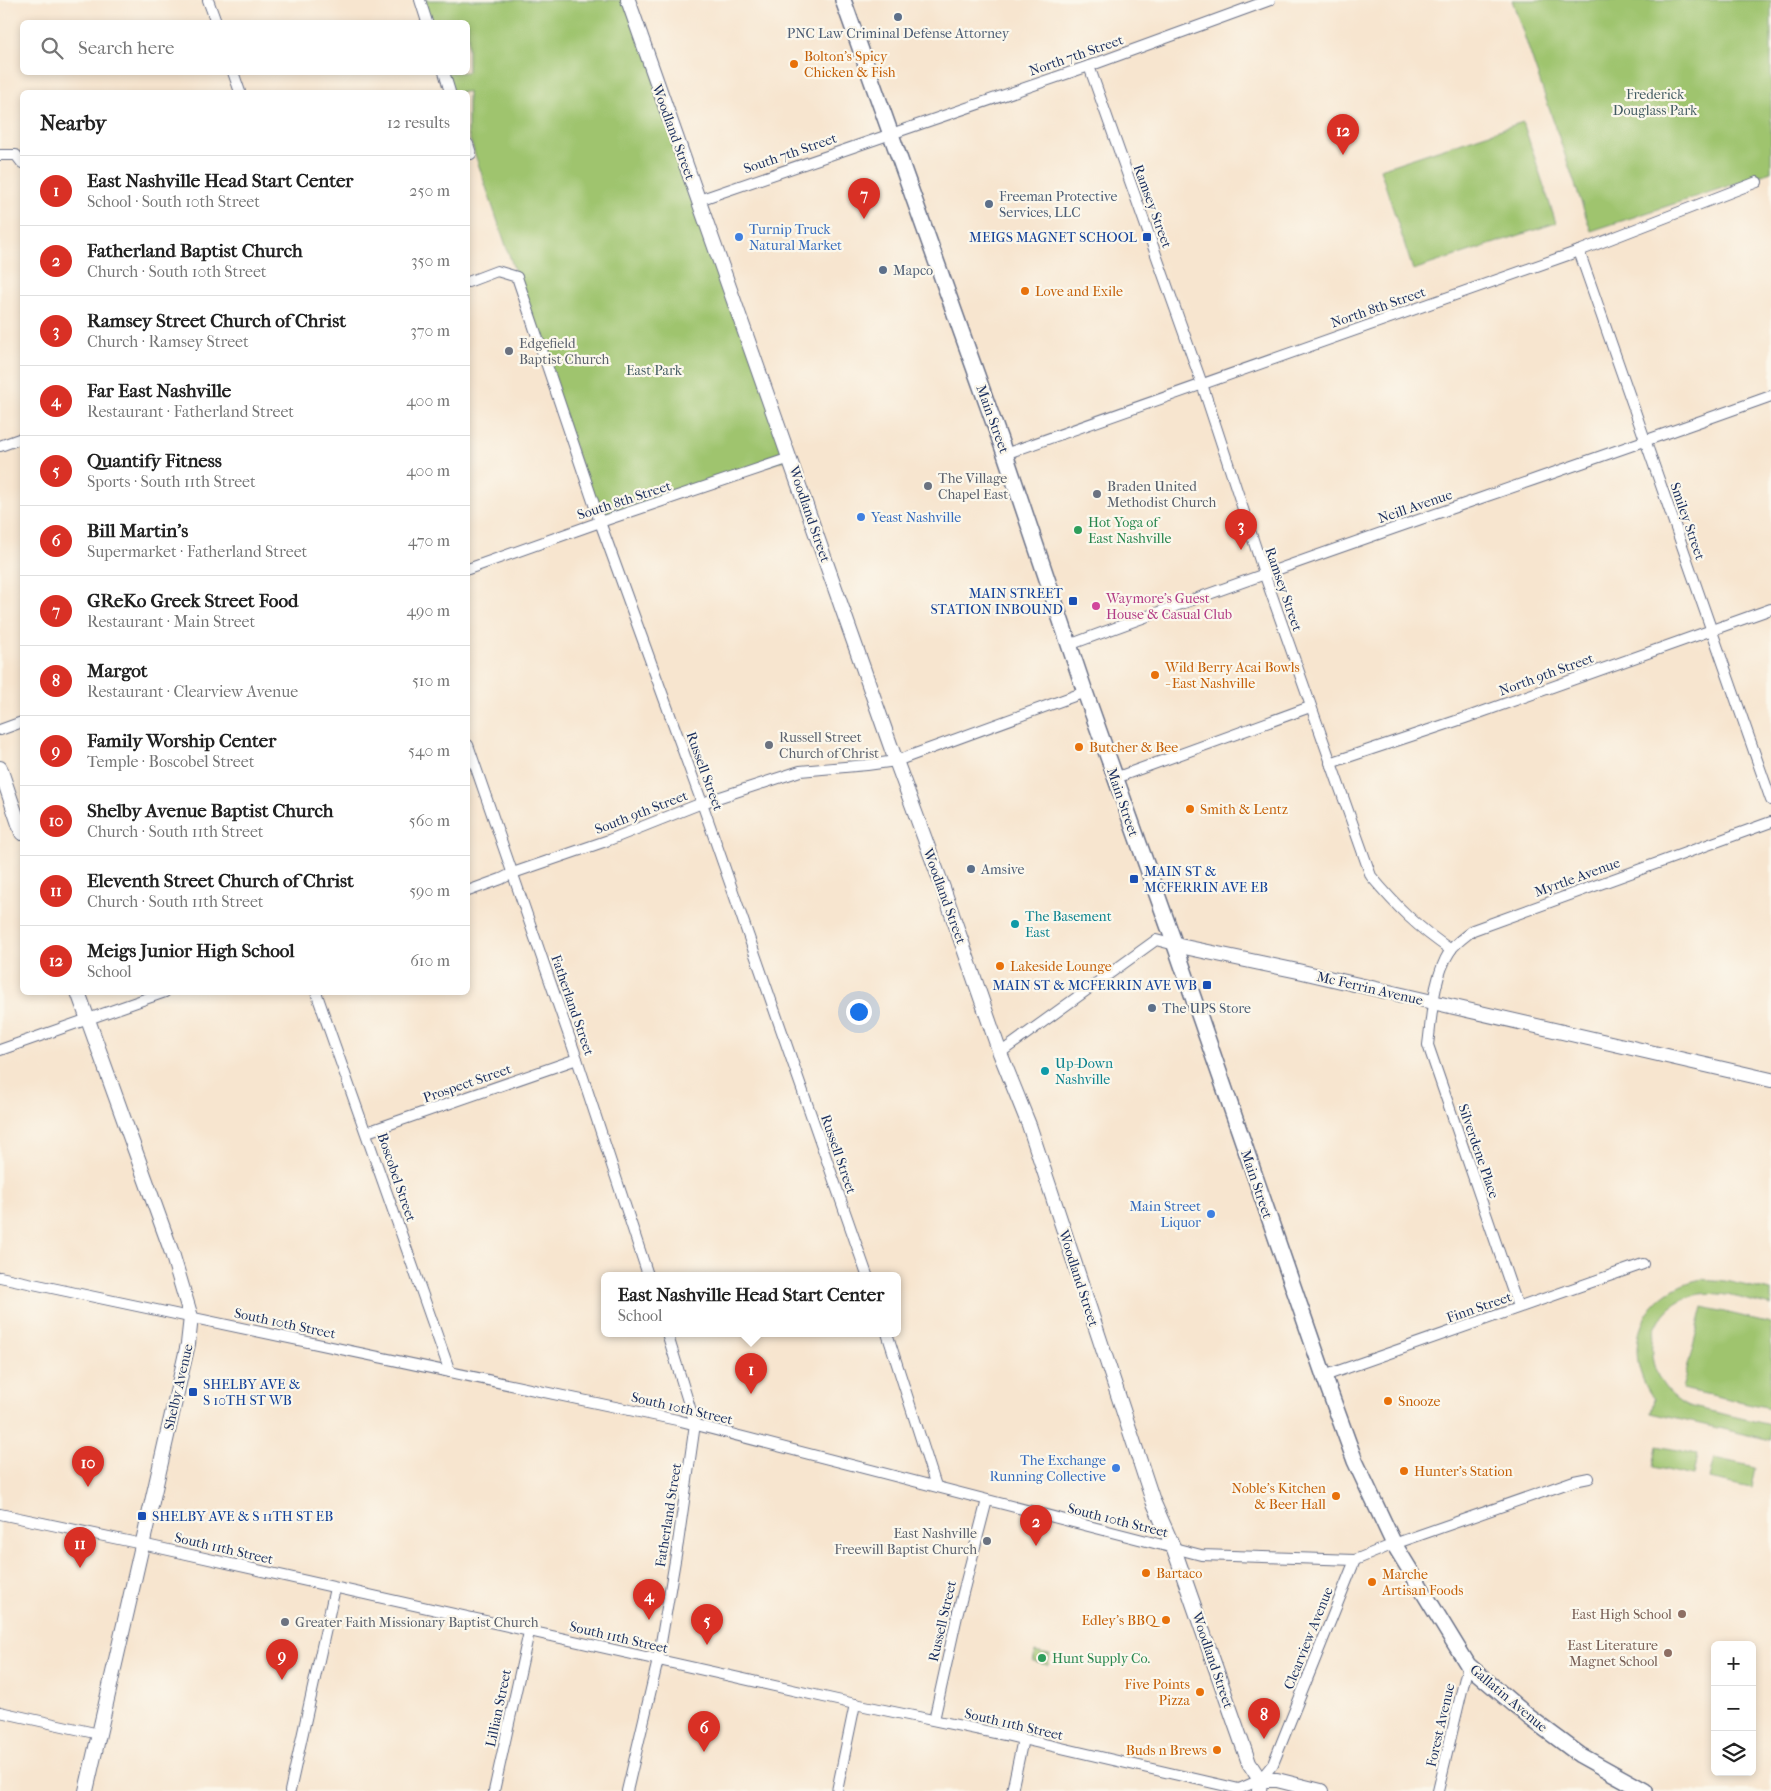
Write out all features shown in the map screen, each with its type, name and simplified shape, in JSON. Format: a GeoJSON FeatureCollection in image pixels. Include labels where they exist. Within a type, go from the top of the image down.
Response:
{"type":"FeatureCollection","features":[{"type":"Feature","properties":{"kind":"main road","name":"Main Street"},"geometry":{"type":"LineString","coordinates":[[843,0],[1006,454],[1084,692],[1175,945],[1324,1376],[1355,1461],[1394,1544]]}},
{"type":"Feature","properties":{"kind":"main road","name":"Gallatin Avenue"},"geometry":{"type":"LineString","coordinates":[[1394,1544],[1468,1665],[1529,1716],[1580,1755],[1645,1791]]}},
{"type":"Feature","properties":{"kind":"street"},"geometry":{"type":"LineString","coordinates":[[208,0],[215,20]]}},
{"type":"Feature","properties":{"kind":"street"},"geometry":{"type":"LineString","coordinates":[[420,0],[426,20]]}},
{"type":"Feature","properties":{"kind":"street","name":"Woodland Street"},"geometry":{"type":"LineString","coordinates":[[628,0],[1000,1053],[1029,1125],[1153,1501],[1174,1549],[1249,1763],[1259,1786]]}},
{"type":"Feature","properties":{"kind":"street","name":"North 7th Street"},"geometry":{"type":"LineString","coordinates":[[891,133],[1089,66],[1253,3],[1270,0]]}},
{"type":"Feature","properties":{"kind":"street","name":"Ramsey Street"},"geometry":{"type":"LineString","coordinates":[[1089,66],[1202,384],[1310,707],[1371,876],[1400,910],[1426,934],[1451,950]]}},
{"type":"Feature","properties":{"kind":"street"},"geometry":{"type":"LineString","coordinates":[[234,75],[239,90]]}},
{"type":"Feature","properties":{"kind":"street"},"geometry":{"type":"LineString","coordinates":[[445,75],[449,90]]}},
{"type":"Feature","properties":{"kind":"street","name":"South 7th Street"},"geometry":{"type":"LineString","coordinates":[[699,200],[891,133]]}},
{"type":"Feature","properties":{"kind":"street"},"geometry":{"type":"LineString","coordinates":[[0,155],[16,155],[20,160]]}},
{"type":"Feature","properties":{"kind":"street","name":"North 8th Street"},"geometry":{"type":"LineString","coordinates":[[1006,454],[1579,251],[1757,182]]}},
{"type":"Feature","properties":{"kind":"street","name":"Smiley Street"},"geometry":{"type":"LineString","coordinates":[[1579,251],[1771,800]]}},
{"type":"Feature","properties":{"kind":"street","name":"Russell Street"},"geometry":{"type":"LineString","coordinates":[[470,281],[498,271],[516,278],[600,522],[702,803],[865,1272]]}},
{"type":"Feature","properties":{"kind":"street","name":"Neill Avenue"},"geometry":{"type":"LineString","coordinates":[[1069,645],[1264,573],[1771,396]]}},
{"type":"Feature","properties":{"kind":"street"},"geometry":{"type":"LineString","coordinates":[[0,446],[20,439]]}},
{"type":"Feature","properties":{"kind":"street","name":"South 8th Street"},"geometry":{"type":"LineString","coordinates":[[470,568],[790,458]]}},
{"type":"Feature","properties":{"kind":"street","name":"North 9th Street"},"geometry":{"type":"LineString","coordinates":[[1330,763],[1466,718],[1771,609]]}},
{"type":"Feature","properties":{"kind":"street","name":"South 9th Street"},"geometry":{"type":"LineString","coordinates":[[470,890],[513,873],[609,840],[702,803],[800,771],[896,761],[1084,692]]}},
{"type":"Feature","properties":{"kind":"street"},"geometry":{"type":"LineString","coordinates":[[1115,778],[1310,707]]}},
{"type":"Feature","properties":{"kind":"street"},"geometry":{"type":"LineString","coordinates":[[0,730],[20,723]]}},
{"type":"Feature","properties":{"kind":"street","name":"Fatherland Street"},"geometry":{"type":"LineString","coordinates":[[470,750],[577,1059],[647,1272]]}},
{"type":"Feature","properties":{"kind":"street"},"geometry":{"type":"LineString","coordinates":[[0,768],[20,827]]}},
{"type":"Feature","properties":{"kind":"street","name":"Myrtle Avenue"},"geometry":{"type":"LineString","coordinates":[[1433,1002],[1442,968],[1451,950],[1473,930],[1771,822]]}},
{"type":"Feature","properties":{"kind":"street","name":"Mc Ferrin Avenue"},"geometry":{"type":"LineString","coordinates":[[1000,1053],[1156,940],[1771,1080]]}},
{"type":"Feature","properties":{"kind":"street","name":"Shelby Avenue"},"geometry":{"type":"LineString","coordinates":[[79,995],[172,1253],[190,1317],[188,1344],[86,1791]]}},
{"type":"Feature","properties":{"kind":"street"},"geometry":{"type":"LineString","coordinates":[[0,1050],[156,995]]}},
{"type":"Feature","properties":{"kind":"street","name":"Boscobel Street"},"geometry":{"type":"LineString","coordinates":[[317,995],[450,1372]]}},
{"type":"Feature","properties":{"kind":"street","name":"Silverdene Place"},"geometry":{"type":"LineString","coordinates":[[1433,1002],[1428,1045],[1518,1308]]}},
{"type":"Feature","properties":{"kind":"street","name":"Prospect Street"},"geometry":{"type":"LineString","coordinates":[[366,1132],[577,1059]]}},
{"type":"Feature","properties":{"kind":"street","name":"Finn Street"},"geometry":{"type":"LineString","coordinates":[[1324,1376],[1643,1264]]}},
{"type":"Feature","properties":{"kind":"street","name":"South 10th Street"},"geometry":{"type":"LineString","coordinates":[[0,1277],[694,1424],[1201,1555],[1355,1560]]}},
{"type":"Feature","properties":{"kind":"street","name":"Fatherland Street"},"geometry":{"type":"LineString","coordinates":[[627,1791],[658,1660],[678,1543],[694,1424],[668,1337]]}},
{"type":"Feature","properties":{"kind":"street"},"geometry":{"type":"LineString","coordinates":[[888,1337],[936,1486]]}},
{"type":"Feature","properties":{"kind":"street"},"geometry":{"type":"LineString","coordinates":[[1355,1560],[1394,1544],[1574,1481],[1589,1478]]}},
{"type":"Feature","properties":{"kind":"street","name":"Russell Street"},"geometry":{"type":"LineString","coordinates":[[934,1720],[957,1616],[987,1500]]}},
{"type":"Feature","properties":{"kind":"street","name":"South 11th Street"},"geometry":{"type":"LineString","coordinates":[[0,1514],[1239,1788],[1259,1786]]}},
{"type":"Feature","properties":{"kind":"street","name":"Clearview Avenue"},"geometry":{"type":"LineString","coordinates":[[1259,1786],[1273,1764],[1355,1560]]}},
{"type":"Feature","properties":{"kind":"street"},"geometry":{"type":"LineString","coordinates":[[290,1791],[334,1588]]}},
{"type":"Feature","properties":{"kind":"street","name":"Lillian Street"},"geometry":{"type":"LineString","coordinates":[[494,1791],[529,1632]]}},
{"type":"Feature","properties":{"kind":"street","name":"Forest Avenue"},"geometry":{"type":"LineString","coordinates":[[1438,1791],[1468,1665]]}},
{"type":"Feature","properties":{"kind":"street"},"geometry":{"type":"LineString","coordinates":[[837,1791],[854,1704]]}},
{"type":"Feature","properties":{"kind":"street"},"geometry":{"type":"LineString","coordinates":[[0,1712],[99,1734]]}},
{"type":"Feature","properties":{"kind":"street"},"geometry":{"type":"LineString","coordinates":[[1012,1791],[1023,1739]]}},
{"type":"Feature","properties":{"kind":"street"},"geometry":{"type":"LineString","coordinates":[[1259,1786],[1277,1780],[1321,1791]]}},
{"type":"Feature","properties":{"kind":"green space","name":"East Park"},"geometry":{"type":"Polygon","coordinates":[[[421,0],[630,0],[790,458],[600,522],[470,140],[470,90],[452,90],[447,75],[470,75],[470,20],[428,20],[421,0]]]}},
{"type":"Feature","properties":{"kind":"green space","name":"Frederick Douglass Park"},"geometry":{"type":"Polygon","coordinates":[[[1512,0],[1771,0],[1771,172],[1591,231],[1512,0]]]}},
{"type":"Feature","properties":{"kind":"green space"},"geometry":{"type":"Polygon","coordinates":[[[1523,122],[1556,223],[1413,270],[1380,169],[1523,122]]]}},
{"type":"Feature","properties":{"kind":"green space"},"geometry":{"type":"Polygon","coordinates":[[[1702,1279],[1725,1281],[1771,1291],[1771,1306],[1714,1293],[1695,1295],[1677,1303],[1663,1315],[1655,1330],[1652,1346],[1653,1364],[1660,1380],[1672,1395],[1688,1406],[1771,1425],[1771,1440],[1651,1413],[1654,1399],[1643,1380],[1638,1361],[1638,1342],[1642,1325],[1651,1309],[1664,1296],[1681,1285],[1702,1279]]]}},
{"type":"Feature","properties":{"kind":"green space"},"geometry":{"type":"Polygon","coordinates":[[[1703,1307],[1771,1323],[1771,1408],[1682,1389],[1703,1307]]]}},
{"type":"Feature","properties":{"kind":"green space"},"geometry":{"type":"Polygon","coordinates":[[[1657,1446],[1697,1454],[1693,1476],[1653,1467],[1657,1446]]]}},
{"type":"Feature","properties":{"kind":"green space"},"geometry":{"type":"Polygon","coordinates":[[[1714,1458],[1755,1467],[1751,1488],[1709,1479],[1714,1458]]]}},
{"type":"Feature","properties":{"kind":"green space","name":"Hunt Supply Co."},"geometry":{"type":"Polygon","coordinates":[[[1035,1652],[1050,1655],[1048,1665],[1033,1662],[1035,1652]]]}},
{"type":"Feature","properties":{"kind":"place","name":"PNC Law Criminal Defense Attorney"},"geometry":{"type":"Point","coordinates":[898,17]}},
{"type":"Feature","properties":{"kind":"place","name":"Bolton's Spicy Chicken & Fish"},"geometry":{"type":"Point","coordinates":[794,64]}},
{"type":"Feature","properties":{"kind":"place","name":"Meigs Junior High School"},"geometry":{"type":"Point","coordinates":[1343,155]}},
{"type":"Feature","properties":{"kind":"place","name":"Freeman Protective Services, LLC"},"geometry":{"type":"Point","coordinates":[989,204]}},
{"type":"Feature","properties":{"kind":"place","name":"GReKo Greek Street Food"},"geometry":{"type":"Point","coordinates":[864,219]}},
{"type":"Feature","properties":{"kind":"place","name":"Turnip Truck Natural Market"},"geometry":{"type":"Point","coordinates":[739,237]}},
{"type":"Feature","properties":{"kind":"place","name":"MEIGS MAGNET SCHOOL"},"geometry":{"type":"Point","coordinates":[1147,237]}},
{"type":"Feature","properties":{"kind":"place","name":"Mapco"},"geometry":{"type":"Point","coordinates":[883,270]}},
{"type":"Feature","properties":{"kind":"place","name":"Love and Exile"},"geometry":{"type":"Point","coordinates":[1025,291]}},
{"type":"Feature","properties":{"kind":"place","name":"Edgefield Baptist Church"},"geometry":{"type":"Point","coordinates":[509,351]}},
{"type":"Feature","properties":{"kind":"place","name":"The Village Chapel East"},"geometry":{"type":"Point","coordinates":[928,486]}},
{"type":"Feature","properties":{"kind":"place","name":"Braden United Methodist Church"},"geometry":{"type":"Point","coordinates":[1097,494]}},
{"type":"Feature","properties":{"kind":"place","name":"Yeast Nashville"},"geometry":{"type":"Point","coordinates":[861,517]}},
{"type":"Feature","properties":{"kind":"place","name":"Hot Yoga of East Nashville"},"geometry":{"type":"Point","coordinates":[1078,530]}},
{"type":"Feature","properties":{"kind":"place","name":"Ramsey Street Church of Christ"},"geometry":{"type":"Point","coordinates":[1241,550]}},
{"type":"Feature","properties":{"kind":"place","name":"MAIN STREET STATION INBOUND"},"geometry":{"type":"Point","coordinates":[1073,601]}},
{"type":"Feature","properties":{"kind":"place","name":"Waymore's Guest House & Casual Club"},"geometry":{"type":"Point","coordinates":[1096,606]}},
{"type":"Feature","properties":{"kind":"place","name":"Wild Berry Acai Bowls - East Nashville"},"geometry":{"type":"Point","coordinates":[1155,675]}},
{"type":"Feature","properties":{"kind":"place","name":"Russell Street Church of Christ"},"geometry":{"type":"Point","coordinates":[769,745]}},
{"type":"Feature","properties":{"kind":"place","name":"Butcher & Bee"},"geometry":{"type":"Point","coordinates":[1079,747]}},
{"type":"Feature","properties":{"kind":"place","name":"Smith & Lentz"},"geometry":{"type":"Point","coordinates":[1190,809]}},
{"type":"Feature","properties":{"kind":"place","name":"Amsive"},"geometry":{"type":"Point","coordinates":[971,869]}},
{"type":"Feature","properties":{"kind":"place","name":"MAIN ST & MCFERRIN AVE EB"},"geometry":{"type":"Point","coordinates":[1134,879]}},
{"type":"Feature","properties":{"kind":"place","name":"The Basement East"},"geometry":{"type":"Point","coordinates":[1015,924]}},
{"type":"Feature","properties":{"kind":"place","name":"Lakeside Lounge"},"geometry":{"type":"Point","coordinates":[1000,966]}},
{"type":"Feature","properties":{"kind":"place","name":"MAIN ST & MCFERRIN AVE WB"},"geometry":{"type":"Point","coordinates":[1207,985]}},
{"type":"Feature","properties":{"kind":"place","name":"The UPS Store"},"geometry":{"type":"Point","coordinates":[1152,1008]}},
{"type":"Feature","properties":{"kind":"place","name":"Up-Down Nashville"},"geometry":{"type":"Point","coordinates":[1045,1071]}},
{"type":"Feature","properties":{"kind":"place","name":"Main Street Liquor"},"geometry":{"type":"Point","coordinates":[1211,1214]}},
{"type":"Feature","properties":{"kind":"place","name":"SHELBY AVE & S 10TH ST WB"},"geometry":{"type":"Point","coordinates":[193,1392]}},
{"type":"Feature","properties":{"kind":"place","name":"East Nashville Head Start Center"},"geometry":{"type":"Point","coordinates":[751,1394]}},
{"type":"Feature","properties":{"kind":"place","name":"Snooze"},"geometry":{"type":"Point","coordinates":[1388,1401]}},
{"type":"Feature","properties":{"kind":"place","name":"The Exchange Running Collective"},"geometry":{"type":"Point","coordinates":[1116,1468]}},
{"type":"Feature","properties":{"kind":"place","name":"Hunter's Station"},"geometry":{"type":"Point","coordinates":[1404,1471]}},
{"type":"Feature","properties":{"kind":"place","name":"Shelby Avenue Baptist Church"},"geometry":{"type":"Point","coordinates":[88,1487]}},
{"type":"Feature","properties":{"kind":"place","name":"Noble’s Kitchen & Beer Hall"},"geometry":{"type":"Point","coordinates":[1336,1496]}},
{"type":"Feature","properties":{"kind":"place","name":"SHELBY AVE & S 11TH ST EB"},"geometry":{"type":"Point","coordinates":[142,1516]}},
{"type":"Feature","properties":{"kind":"place","name":"East Nashville Freewill Baptist Church"},"geometry":{"type":"Point","coordinates":[987,1541]}},
{"type":"Feature","properties":{"kind":"place","name":"Fatherland Baptist Church"},"geometry":{"type":"Point","coordinates":[1036,1546]}},
{"type":"Feature","properties":{"kind":"place","name":"Eleventh Street Church of Christ"},"geometry":{"type":"Point","coordinates":[80,1568]}},
{"type":"Feature","properties":{"kind":"place","name":"Bartaco"},"geometry":{"type":"Point","coordinates":[1146,1573]}},
{"type":"Feature","properties":{"kind":"place","name":"Marche Artisan Foods"},"geometry":{"type":"Point","coordinates":[1372,1582]}},
{"type":"Feature","properties":{"kind":"place","name":"East High School"},"geometry":{"type":"Point","coordinates":[1682,1614]}},
{"type":"Feature","properties":{"kind":"place","name":"Far East Nashville"},"geometry":{"type":"Point","coordinates":[649,1620]}},
{"type":"Feature","properties":{"kind":"place","name":"Edley's BBQ"},"geometry":{"type":"Point","coordinates":[1166,1620]}},
{"type":"Feature","properties":{"kind":"place","name":"Greater Faith Missionary Baptist Church"},"geometry":{"type":"Point","coordinates":[285,1622]}},
{"type":"Feature","properties":{"kind":"place","name":"Quantify Fitness"},"geometry":{"type":"Point","coordinates":[707,1645]}},
{"type":"Feature","properties":{"kind":"place","name":"East Literature Magnet School"},"geometry":{"type":"Point","coordinates":[1668,1653]}},
{"type":"Feature","properties":{"kind":"place","name":"Hunt Supply Co."},"geometry":{"type":"Point","coordinates":[1042,1658]}},
{"type":"Feature","properties":{"kind":"place","name":"Family Worship Center"},"geometry":{"type":"Point","coordinates":[282,1680]}},
{"type":"Feature","properties":{"kind":"place","name":"Five Points Pizza"},"geometry":{"type":"Point","coordinates":[1200,1692]}},
{"type":"Feature","properties":{"kind":"place","name":"Margot"},"geometry":{"type":"Point","coordinates":[1264,1739]}},
{"type":"Feature","properties":{"kind":"place","name":"Buds n Brews"},"geometry":{"type":"Point","coordinates":[1217,1750]}},
{"type":"Feature","properties":{"kind":"place","name":"Bill Martin's"},"geometry":{"type":"Point","coordinates":[704,1752]}}]}
